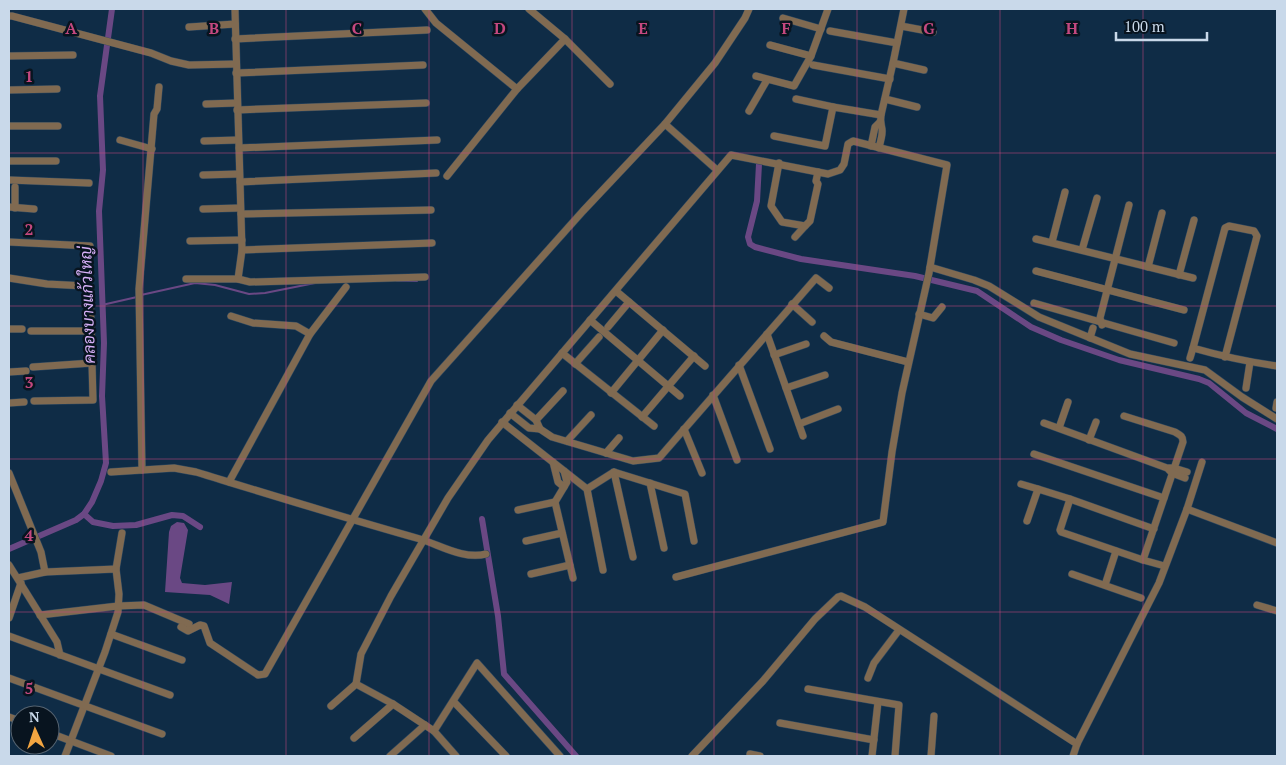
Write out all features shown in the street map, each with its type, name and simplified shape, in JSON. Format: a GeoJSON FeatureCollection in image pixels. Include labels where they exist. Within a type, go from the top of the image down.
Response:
{"type":"FeatureCollection","features":[{"type":"Feature","properties":{"kind":"street"},"geometry":{"type":"LineString","coordinates":[[425,9],[436,23],[517,89]]}},
{"type":"Feature","properties":{"kind":"street"},"geometry":{"type":"LineString","coordinates":[[529,9],[565,39],[610,84]]}},
{"type":"Feature","properties":{"kind":"street"},"geometry":{"type":"LineString","coordinates":[[40,615],[144,605],[185,626],[188,631],[200,625],[204,626],[210,643],[258,675],[265,674],[431,381],[583,211],[665,124],[715,63],[749,9]]}},
{"type":"Feature","properties":{"kind":"street"},"geometry":{"type":"LineString","coordinates":[[756,76],[794,86],[811,56],[828,9]]}},
{"type":"Feature","properties":{"kind":"street"},"geometry":{"type":"LineString","coordinates":[[871,146],[894,63],[904,9]]}},
{"type":"Feature","properties":{"kind":"street"},"geometry":{"type":"LineString","coordinates":[[235,10],[242,240],[238,279]]}},
{"type":"Feature","properties":{"kind":"street"},"geometry":{"type":"LineString","coordinates":[[10,15],[189,65],[236,64]]}},
{"type":"Feature","properties":{"kind":"street"},"geometry":{"type":"LineString","coordinates":[[783,18],[821,29]]}},
{"type":"Feature","properties":{"kind":"street"},"geometry":{"type":"LineString","coordinates":[[189,27],[235,24]]}},
{"type":"Feature","properties":{"kind":"street"},"geometry":{"type":"LineString","coordinates":[[901,26],[933,32]]}},
{"type":"Feature","properties":{"kind":"street"},"geometry":{"type":"LineString","coordinates":[[235,40],[427,30]]}},
{"type":"Feature","properties":{"kind":"street"},"geometry":{"type":"LineString","coordinates":[[830,31],[897,43]]}},
{"type":"Feature","properties":{"kind":"street"},"geometry":{"type":"LineString","coordinates":[[447,176],[517,89],[565,39]]}},
{"type":"Feature","properties":{"kind":"street"},"geometry":{"type":"LineString","coordinates":[[770,45],[811,56]]}},
{"type":"Feature","properties":{"kind":"street"},"geometry":{"type":"LineString","coordinates":[[9,56],[73,55]]}},
{"type":"Feature","properties":{"kind":"street"},"geometry":{"type":"LineString","coordinates":[[894,63],[924,70]]}},
{"type":"Feature","properties":{"kind":"street"},"geometry":{"type":"LineString","coordinates":[[813,64],[890,79]]}},
{"type":"Feature","properties":{"kind":"street"},"geometry":{"type":"LineString","coordinates":[[236,73],[423,65]]}},
{"type":"Feature","properties":{"kind":"street"},"geometry":{"type":"LineString","coordinates":[[750,111],[767,80]]}},
{"type":"Feature","properties":{"kind":"street"},"geometry":{"type":"LineString","coordinates":[[142,470],[139,290],[154,114],[158,108],[159,87]]}},
{"type":"Feature","properties":{"kind":"street"},"geometry":{"type":"LineString","coordinates":[[9,90],[58,89]]}},
{"type":"Feature","properties":{"kind":"street"},"geometry":{"type":"LineString","coordinates":[[796,99],[880,118]]}},
{"type":"Feature","properties":{"kind":"street"},"geometry":{"type":"LineString","coordinates":[[884,99],[916,107]]}},
{"type":"Feature","properties":{"kind":"street"},"geometry":{"type":"LineString","coordinates":[[206,104],[237,107],[426,102]]}},
{"type":"Feature","properties":{"kind":"street"},"geometry":{"type":"LineString","coordinates":[[774,136],[825,146],[833,107]]}},
{"type":"Feature","properties":{"kind":"street"},"geometry":{"type":"LineString","coordinates":[[879,148],[882,127],[880,118]]}},
{"type":"Feature","properties":{"kind":"street"},"geometry":{"type":"LineString","coordinates":[[665,124],[717,170]]}},
{"type":"Feature","properties":{"kind":"street"},"geometry":{"type":"LineString","coordinates":[[9,126],[58,126]]}},
{"type":"Feature","properties":{"kind":"street"},"geometry":{"type":"LineString","coordinates":[[120,140],[152,149]]}},
{"type":"Feature","properties":{"kind":"street"},"geometry":{"type":"LineString","coordinates":[[204,141],[238,144],[437,140]]}},
{"type":"Feature","properties":{"kind":"street"},"geometry":{"type":"LineString","coordinates":[[676,576],[883,522],[892,452],[908,362],[930,270],[947,165],[852,141],[848,144],[844,164],[840,170],[828,174],[818,184]]}},
{"type":"Feature","properties":{"kind":"street"},"geometry":{"type":"LineString","coordinates":[[331,706],[356,684],[361,654],[423,540],[448,498],[502,422],[678,219],[731,154],[828,174]]}},
{"type":"Feature","properties":{"kind":"street"},"geometry":{"type":"LineString","coordinates":[[9,161],[56,161]]}},
{"type":"Feature","properties":{"kind":"street"},"geometry":{"type":"LineString","coordinates":[[780,164],[771,206],[782,222],[805,226]]}},
{"type":"Feature","properties":{"kind":"street"},"geometry":{"type":"LineString","coordinates":[[795,237],[810,221],[818,184],[816,181],[818,172]]}},
{"type":"Feature","properties":{"kind":"street"},"geometry":{"type":"LineString","coordinates":[[204,175],[239,178],[436,173]]}},
{"type":"Feature","properties":{"kind":"street"},"geometry":{"type":"LineString","coordinates":[[9,180],[89,183]]}},
{"type":"Feature","properties":{"kind":"street"},"geometry":{"type":"LineString","coordinates":[[15,187],[12,207],[34,209]]}},
{"type":"Feature","properties":{"kind":"street"},"geometry":{"type":"LineString","coordinates":[[1052,242],[1065,192]]}},
{"type":"Feature","properties":{"kind":"street"},"geometry":{"type":"LineString","coordinates":[[1082,250],[1097,198]]}},
{"type":"Feature","properties":{"kind":"street"},"geometry":{"type":"LineString","coordinates":[[1098,341],[1098,324],[1106,290],[1130,205]]}},
{"type":"Feature","properties":{"kind":"street"},"geometry":{"type":"LineString","coordinates":[[203,208],[240,211],[431,210]]}},
{"type":"Feature","properties":{"kind":"street"},"geometry":{"type":"LineString","coordinates":[[1148,267],[1162,212]]}},
{"type":"Feature","properties":{"kind":"street"},"geometry":{"type":"LineString","coordinates":[[1179,275],[1194,220]]}},
{"type":"Feature","properties":{"kind":"street"},"geometry":{"type":"LineString","coordinates":[[1190,358],[1225,228],[1229,226],[1254,231],[1257,236],[1225,357]]}},
{"type":"Feature","properties":{"kind":"street"},"geometry":{"type":"LineString","coordinates":[[1036,239],[1193,278]]}},
{"type":"Feature","properties":{"kind":"street"},"geometry":{"type":"LineString","coordinates":[[190,241],[242,240]]}},
{"type":"Feature","properties":{"kind":"street"},"geometry":{"type":"LineString","coordinates":[[9,242],[90,246]]}},
{"type":"Feature","properties":{"kind":"street"},"geometry":{"type":"LineString","coordinates":[[242,250],[432,243]]}},
{"type":"Feature","properties":{"kind":"street"},"geometry":{"type":"LineString","coordinates":[[930,270],[974,280],[989,286],[1039,317],[1130,354],[1205,370],[1242,397],[1277,419]]}},
{"type":"Feature","properties":{"kind":"street"},"geometry":{"type":"LineString","coordinates":[[1036,272],[1184,310]]}},
{"type":"Feature","properties":{"kind":"street"},"geometry":{"type":"LineString","coordinates":[[186,279],[238,279],[250,282],[426,277]]}},
{"type":"Feature","properties":{"kind":"street"},"geometry":{"type":"LineString","coordinates":[[9,278],[47,284],[86,286],[90,289],[93,400],[34,401]]}},
{"type":"Feature","properties":{"kind":"street"},"geometry":{"type":"LineString","coordinates":[[510,413],[530,428],[540,429],[552,437],[634,461],[658,458],[816,278],[829,288]]}},
{"type":"Feature","properties":{"kind":"street"},"geometry":{"type":"LineString","coordinates":[[229,482],[310,334],[346,287]]}},
{"type":"Feature","properties":{"kind":"street"},"geometry":{"type":"LineString","coordinates":[[616,291],[705,366]]}},
{"type":"Feature","properties":{"kind":"street"},"geometry":{"type":"LineString","coordinates":[[608,327],[629,302]]}},
{"type":"Feature","properties":{"kind":"street"},"geometry":{"type":"LineString","coordinates":[[1034,303],[1098,324],[1174,343]]}},
{"type":"Feature","properties":{"kind":"street"},"geometry":{"type":"LineString","coordinates":[[792,304],[812,322]]}},
{"type":"Feature","properties":{"kind":"street"},"geometry":{"type":"LineString","coordinates":[[920,314],[933,318],[942,307]]}},
{"type":"Feature","properties":{"kind":"street"},"geometry":{"type":"LineString","coordinates":[[231,316],[253,323],[296,326],[310,334]]}},
{"type":"Feature","properties":{"kind":"street"},"geometry":{"type":"LineString","coordinates":[[590,320],[680,396]]}},
{"type":"Feature","properties":{"kind":"street"},"geometry":{"type":"LineString","coordinates":[[1090,338],[1098,324]]}},
{"type":"Feature","properties":{"kind":"street"},"geometry":{"type":"LineString","coordinates":[[9,329],[22,330]]}},
{"type":"Feature","properties":{"kind":"street"},"geometry":{"type":"LineString","coordinates":[[31,330],[92,331]]}},
{"type":"Feature","properties":{"kind":"street"},"geometry":{"type":"LineString","coordinates":[[611,393],[663,330]]}},
{"type":"Feature","properties":{"kind":"street"},"geometry":{"type":"LineString","coordinates":[[767,334],[803,436]]}},
{"type":"Feature","properties":{"kind":"street"},"geometry":{"type":"LineString","coordinates":[[824,336],[831,342],[908,362]]}},
{"type":"Feature","properties":{"kind":"street"},"geometry":{"type":"LineString","coordinates":[[575,364],[599,337]]}},
{"type":"Feature","properties":{"kind":"street"},"geometry":{"type":"LineString","coordinates":[[774,355],[806,344]]}},
{"type":"Feature","properties":{"kind":"street"},"geometry":{"type":"LineString","coordinates":[[1193,348],[1225,357],[1277,366]]}},
{"type":"Feature","properties":{"kind":"street"},"geometry":{"type":"LineString","coordinates":[[562,353],[654,426]]}},
{"type":"Feature","properties":{"kind":"street"},"geometry":{"type":"LineString","coordinates":[[642,417],[694,356]]}},
{"type":"Feature","properties":{"kind":"street"},"geometry":{"type":"LineString","coordinates":[[1246,388],[1250,362]]}},
{"type":"Feature","properties":{"kind":"street"},"geometry":{"type":"LineString","coordinates":[[33,367],[92,363]]}},
{"type":"Feature","properties":{"kind":"street"},"geometry":{"type":"LineString","coordinates":[[740,365],[770,449]]}},
{"type":"Feature","properties":{"kind":"street"},"geometry":{"type":"LineString","coordinates":[[9,372],[26,371]]}},
{"type":"Feature","properties":{"kind":"street"},"geometry":{"type":"LineString","coordinates":[[786,388],[826,375]]}},
{"type":"Feature","properties":{"kind":"street"},"geometry":{"type":"LineString","coordinates":[[536,420],[563,390]]}},
{"type":"Feature","properties":{"kind":"street"},"geometry":{"type":"LineString","coordinates":[[713,395],[737,460]]}},
{"type":"Feature","properties":{"kind":"street"},"geometry":{"type":"LineString","coordinates":[[9,403],[24,402]]}},
{"type":"Feature","properties":{"kind":"street"},"geometry":{"type":"LineString","coordinates":[[1059,428],[1068,402]]}},
{"type":"Feature","properties":{"kind":"street"},"geometry":{"type":"LineString","coordinates":[[517,405],[536,420],[540,429]]}},
{"type":"Feature","properties":{"kind":"street"},"geometry":{"type":"LineString","coordinates":[[798,424],[838,409]]}},
{"type":"Feature","properties":{"kind":"street"},"geometry":{"type":"LineString","coordinates":[[567,441],[591,415]]}},
{"type":"Feature","properties":{"kind":"street"},"geometry":{"type":"LineString","coordinates":[[1124,416],[1170,430],[1181,435],[1183,442],[1171,470],[1164,498],[1143,560]]}},
{"type":"Feature","properties":{"kind":"street"},"geometry":{"type":"LineString","coordinates":[[502,422],[587,489],[603,570]]}},
{"type":"Feature","properties":{"kind":"street"},"geometry":{"type":"LineString","coordinates":[[1090,440],[1096,422]]}},
{"type":"Feature","properties":{"kind":"street"},"geometry":{"type":"LineString","coordinates":[[1044,423],[1190,477]]}},
{"type":"Feature","properties":{"kind":"street"},"geometry":{"type":"LineString","coordinates":[[684,429],[702,473]]}},
{"type":"Feature","properties":{"kind":"street"},"geometry":{"type":"LineString","coordinates":[[606,453],[619,438]]}},
{"type":"Feature","properties":{"kind":"street"},"geometry":{"type":"LineString","coordinates":[[1034,454],[1164,498]]}},
{"type":"Feature","properties":{"kind":"street"},"geometry":{"type":"LineString","coordinates":[[553,462],[558,482],[564,487]]}},
{"type":"Feature","properties":{"kind":"street"},"geometry":{"type":"LineString","coordinates":[[1073,756],[1077,744],[1165,570],[1187,509],[1190,477],[1202,462]]}},
{"type":"Feature","properties":{"kind":"street"},"geometry":{"type":"LineString","coordinates":[[111,472],[184,469],[464,554],[480,556],[486,554]]}},
{"type":"Feature","properties":{"kind":"street"},"geometry":{"type":"LineString","coordinates":[[564,470],[567,482],[555,502],[573,578]]}},
{"type":"Feature","properties":{"kind":"street"},"geometry":{"type":"LineString","coordinates":[[587,489],[614,472],[685,494],[694,541]]}},
{"type":"Feature","properties":{"kind":"street"},"geometry":{"type":"LineString","coordinates":[[614,472],[633,557]]}},
{"type":"Feature","properties":{"kind":"street"},"geometry":{"type":"LineString","coordinates":[[9,473],[41,552],[45,572]]}},
{"type":"Feature","properties":{"kind":"street"},"geometry":{"type":"LineString","coordinates":[[650,483],[664,548]]}},
{"type":"Feature","properties":{"kind":"street"},"geometry":{"type":"LineString","coordinates":[[1021,484],[1154,529]]}},
{"type":"Feature","properties":{"kind":"street"},"geometry":{"type":"LineString","coordinates":[[1028,520],[1038,489]]}},
{"type":"Feature","properties":{"kind":"street"},"geometry":{"type":"LineString","coordinates":[[1070,499],[1060,527],[1061,532],[1161,565]]}},
{"type":"Feature","properties":{"kind":"street"},"geometry":{"type":"LineString","coordinates":[[518,510],[555,502]]}},
{"type":"Feature","properties":{"kind":"street"},"geometry":{"type":"LineString","coordinates":[[1187,509],[1277,543]]}},
{"type":"Feature","properties":{"kind":"street"},"geometry":{"type":"LineString","coordinates":[[65,756],[111,634],[118,606],[119,594],[116,569],[122,533]]}},
{"type":"Feature","properties":{"kind":"street"},"geometry":{"type":"LineString","coordinates":[[526,541],[562,533]]}},
{"type":"Feature","properties":{"kind":"street"},"geometry":{"type":"LineString","coordinates":[[1105,585],[1116,551]]}},
{"type":"Feature","properties":{"kind":"street"},"geometry":{"type":"LineString","coordinates":[[9,565],[57,642],[60,655]]}},
{"type":"Feature","properties":{"kind":"street"},"geometry":{"type":"LineString","coordinates":[[531,574],[570,565]]}},
{"type":"Feature","properties":{"kind":"street"},"geometry":{"type":"LineString","coordinates":[[19,580],[45,572],[116,569]]}},
{"type":"Feature","properties":{"kind":"street"},"geometry":{"type":"LineString","coordinates":[[1072,574],[1141,598]]}},
{"type":"Feature","properties":{"kind":"street"},"geometry":{"type":"LineString","coordinates":[[9,618],[19,580]]}},
{"type":"Feature","properties":{"kind":"street"},"geometry":{"type":"LineString","coordinates":[[692,756],[763,681],[815,619],[838,597],[844,597],[865,607],[1077,744]]}},
{"type":"Feature","properties":{"kind":"street"},"geometry":{"type":"LineString","coordinates":[[1257,605],[1277,611]]}},
{"type":"Feature","properties":{"kind":"street"},"geometry":{"type":"LineString","coordinates":[[868,678],[874,663],[899,630]]}},
{"type":"Feature","properties":{"kind":"street"},"geometry":{"type":"LineString","coordinates":[[111,634],[182,660]]}},
{"type":"Feature","properties":{"kind":"street"},"geometry":{"type":"LineString","coordinates":[[9,636],[170,695]]}},
{"type":"Feature","properties":{"kind":"street"},"geometry":{"type":"LineString","coordinates":[[434,732],[477,663],[560,756]]}},
{"type":"Feature","properties":{"kind":"street"},"geometry":{"type":"LineString","coordinates":[[9,678],[162,734]]}},
{"type":"Feature","properties":{"kind":"street"},"geometry":{"type":"LineString","coordinates":[[356,684],[425,724],[456,756]]}},
{"type":"Feature","properties":{"kind":"street"},"geometry":{"type":"LineString","coordinates":[[808,689],[900,705],[895,756]]}},
{"type":"Feature","properties":{"kind":"street"},"geometry":{"type":"LineString","coordinates":[[454,702],[506,756]]}},
{"type":"Feature","properties":{"kind":"street"},"geometry":{"type":"LineString","coordinates":[[872,756],[878,702]]}},
{"type":"Feature","properties":{"kind":"street"},"geometry":{"type":"LineString","coordinates":[[354,738],[393,704]]}},
{"type":"Feature","properties":{"kind":"street"},"geometry":{"type":"LineString","coordinates":[[931,756],[934,716]]}},
{"type":"Feature","properties":{"kind":"street"},"geometry":{"type":"LineString","coordinates":[[780,723],[874,740]]}},
{"type":"Feature","properties":{"kind":"street"},"geometry":{"type":"LineString","coordinates":[[394,755],[425,724]]}},
{"type":"Feature","properties":{"kind":"street"},"geometry":{"type":"LineString","coordinates":[[60,737],[111,756]]}},
{"type":"Feature","properties":{"kind":"street"},"geometry":{"type":"LineString","coordinates":[[750,754],[760,756]]}},
{"type":"Feature","properties":{"kind":"shaded area"},"geometry":{"type":"Polygon","coordinates":[[[177,522],[184,523],[188,530],[180,578],[182,583],[205,585],[232,582],[229,604],[210,595],[165,592],[169,532],[171,526],[177,522]]]}},
{"type":"Feature","properties":{"kind":"waterway","name":"คลองบางแก้วใหญ่"},"geometry":{"type":"LineString","coordinates":[[9,549],[76,520],[84,514],[92,502],[106,463],[102,396],[104,343],[99,211],[103,170],[100,96],[112,9]]}},
{"type":"Feature","properties":{"kind":"waterway"},"geometry":{"type":"LineString","coordinates":[[759,164],[757,201],[748,237],[750,244],[755,247],[801,259],[915,276],[977,291],[1031,327],[1061,340],[1119,360],[1209,383],[1246,413],[1277,429]]}},
{"type":"Feature","properties":{"kind":"waterway"},"geometry":{"type":"LineString","coordinates":[[397,281],[417,281]]}},
{"type":"Feature","properties":{"kind":"waterway"},"geometry":{"type":"LineString","coordinates":[[141,295],[195,283],[215,285],[249,294],[265,293],[315,283]]}},
{"type":"Feature","properties":{"kind":"waterway"},"geometry":{"type":"LineString","coordinates":[[102,305],[137,297]]}},
{"type":"Feature","properties":{"kind":"waterway"},"geometry":{"type":"LineString","coordinates":[[84,514],[93,522],[113,526],[136,525],[172,515],[183,516],[200,527]]}},
{"type":"Feature","properties":{"kind":"waterway"},"geometry":{"type":"LineString","coordinates":[[482,519],[498,616],[504,674],[576,756]]}}]}
